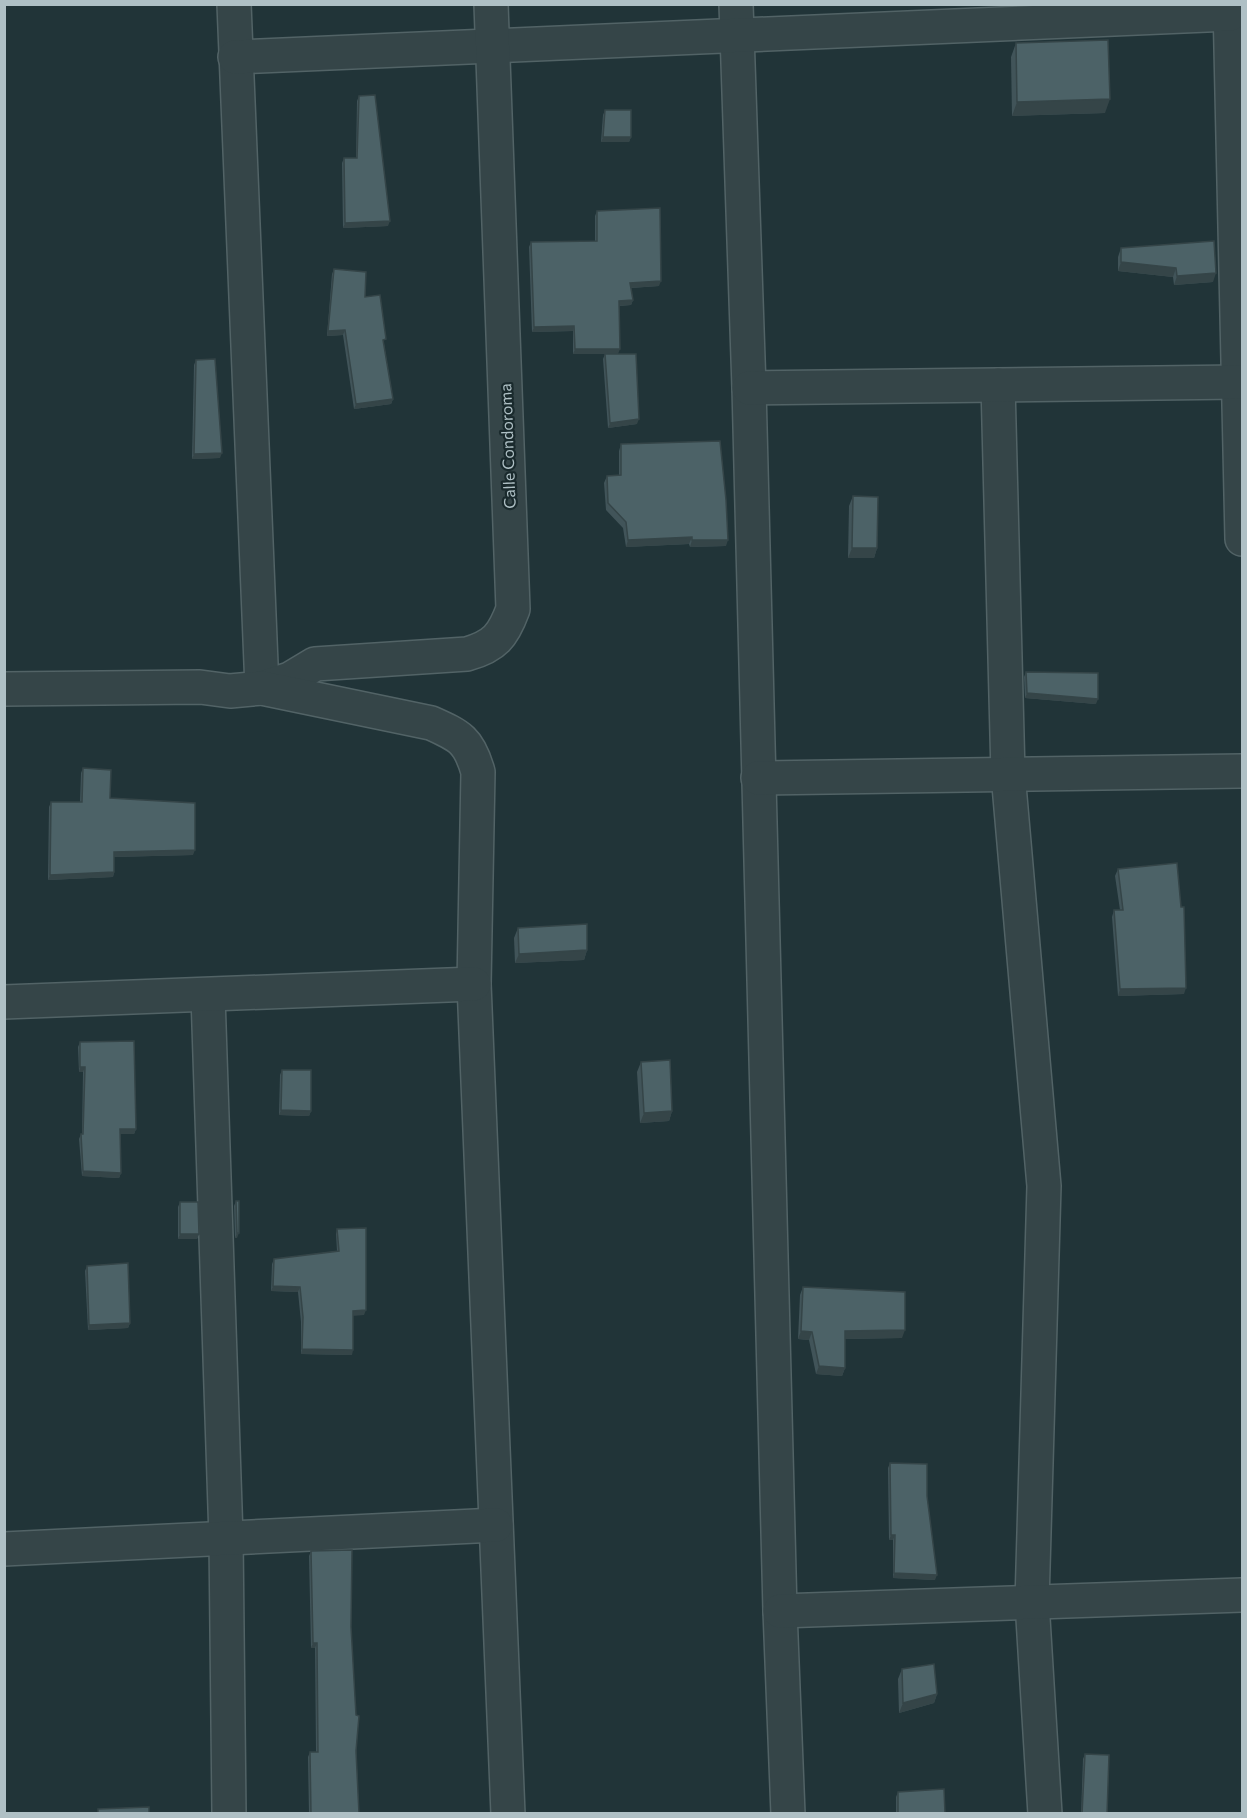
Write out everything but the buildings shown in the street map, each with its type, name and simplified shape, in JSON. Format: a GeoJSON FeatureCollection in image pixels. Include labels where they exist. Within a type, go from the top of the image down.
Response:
{"type":"FeatureCollection","features":[{"type":"Feature","properties":{"kind":"street"},"geometry":{"type":"LineString","coordinates":[[234,4],[262,688]]}},
{"type":"Feature","properties":{"kind":"street","name":"Calle Condoroma"},"geometry":{"type":"LineString","coordinates":[[262,688],[290,679],[315,664],[467,654],[484,649],[499,638],[513,609],[491,4]]}},
{"type":"Feature","properties":{"kind":"street"},"geometry":{"type":"LineString","coordinates":[[235,57],[492,47],[737,20],[1230,9],[1242,539]]}},
{"type":"Feature","properties":{"kind":"street"},"geometry":{"type":"LineString","coordinates":[[737,20],[749,388],[780,1611],[788,1814]]}},
{"type":"Feature","properties":{"kind":"street"},"geometry":{"type":"LineString","coordinates":[[749,388],[1239,382]]}},
{"type":"Feature","properties":{"kind":"street"},"geometry":{"type":"LineString","coordinates":[[998,385],[1008,774],[1044,1186],[1032,1602],[1045,1814]]}},
{"type":"Feature","properties":{"kind":"street"},"geometry":{"type":"LineString","coordinates":[[4,689],[200,687],[230,691],[262,688],[431,723],[457,734],[474,757],[478,772],[474,984],[508,1814]]}},
{"type":"Feature","properties":{"kind":"street"},"geometry":{"type":"LineString","coordinates":[[758,778],[1242,771]]}},
{"type":"Feature","properties":{"kind":"street"},"geometry":{"type":"LineString","coordinates":[[4,1002],[208,996],[474,984]]}},
{"type":"Feature","properties":{"kind":"street"},"geometry":{"type":"LineString","coordinates":[[208,996],[226,1538],[229,1814]]}},
{"type":"Feature","properties":{"kind":"street"},"geometry":{"type":"LineString","coordinates":[[4,1549],[496,1525]]}},
{"type":"Feature","properties":{"kind":"street"},"geometry":{"type":"LineString","coordinates":[[780,1611],[1242,1595]]}}]}
